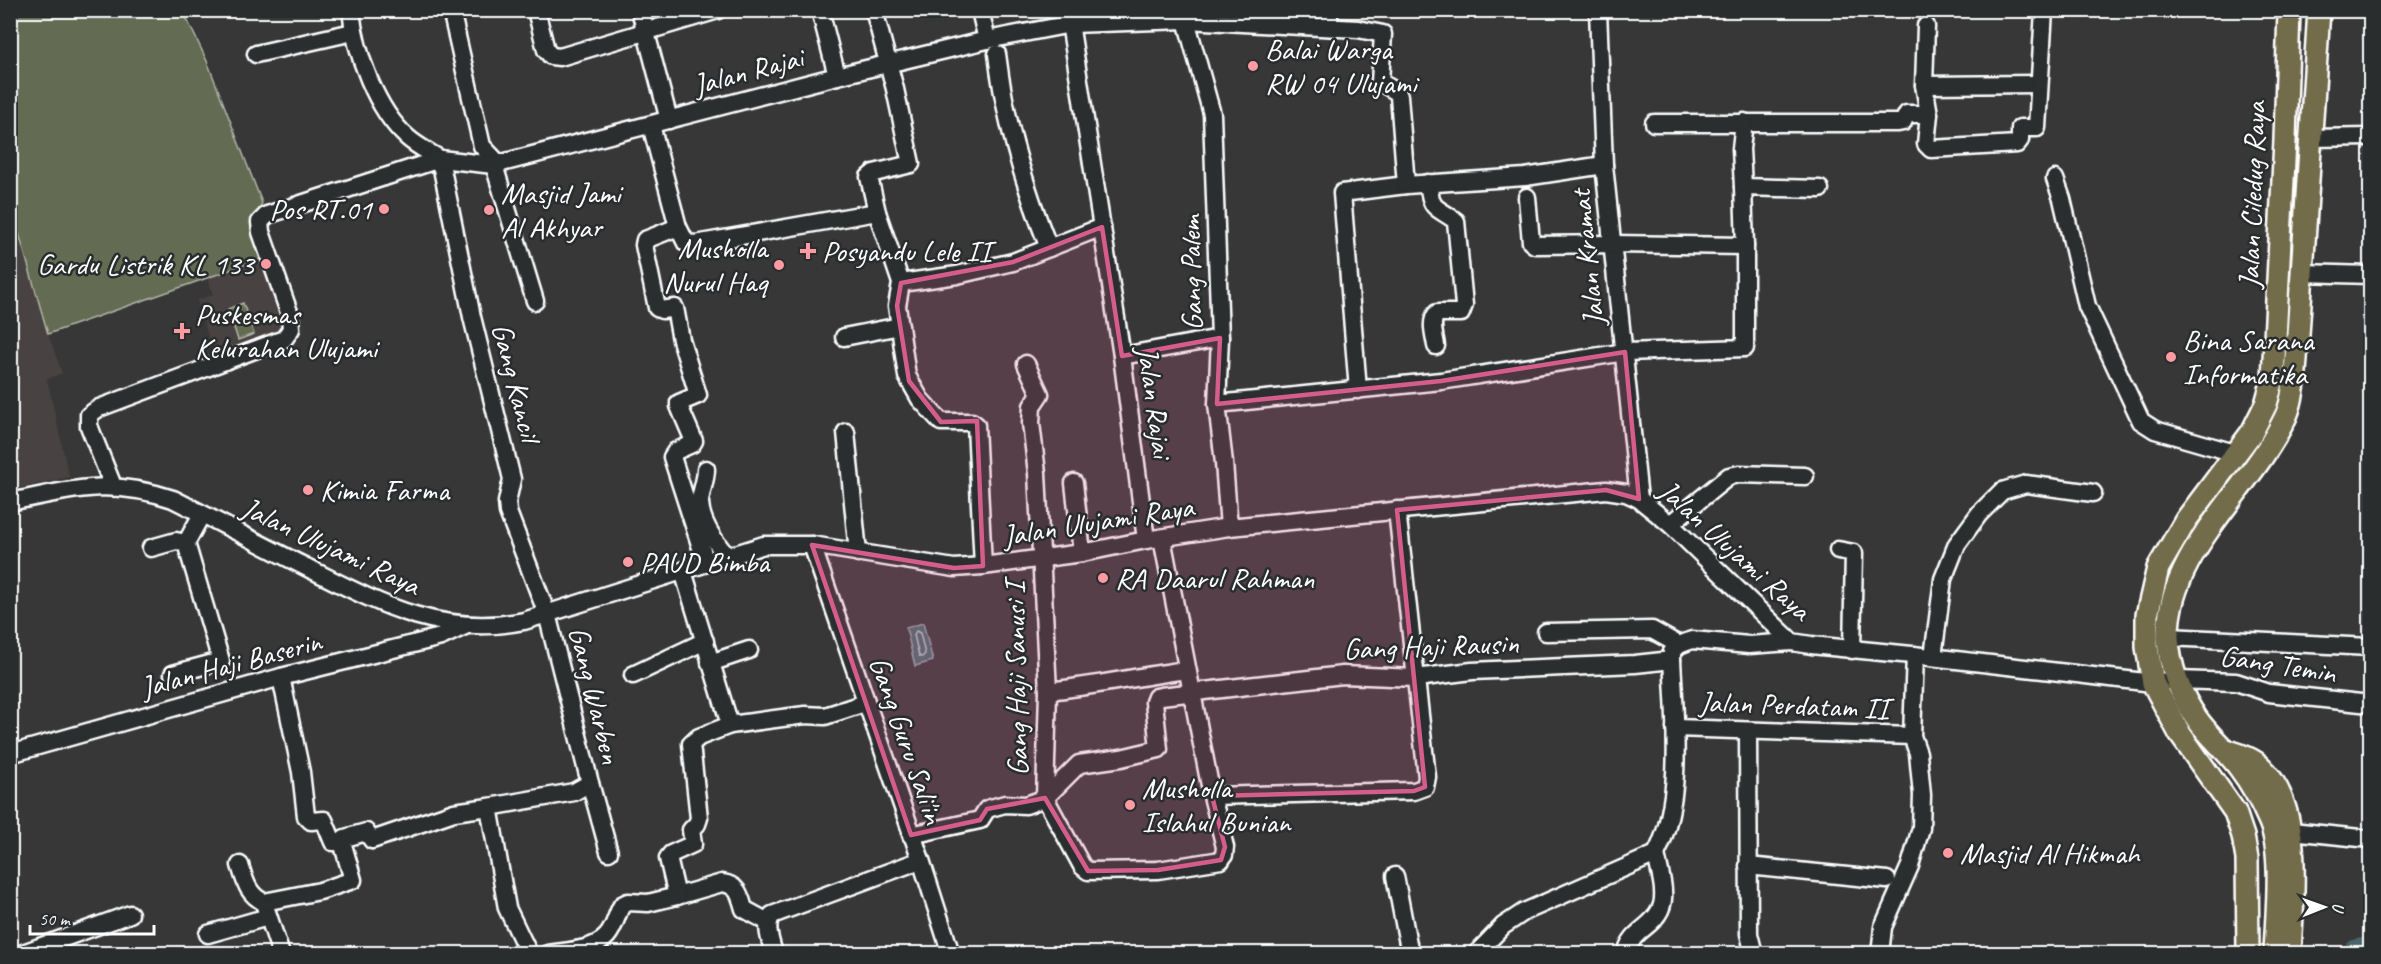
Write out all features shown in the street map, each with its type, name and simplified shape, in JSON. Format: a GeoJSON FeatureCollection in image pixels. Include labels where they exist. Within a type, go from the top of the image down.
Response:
{"type":"FeatureCollection","features":[{"type":"Feature","properties":{"kind":"main road","name":"Jalan Ciledug Raya"},"geometry":{"type":"LineString","coordinates":[[2289,10],[2280,272],[2273,379],[2266,404],[2252,432],[2238,454],[2186,520],[2158,568],[2147,615],[2147,647],[2153,683],[2180,734],[2235,812],[2243,836],[2247,859],[2290,954]]}},
{"type":"Feature","properties":{"kind":"main road","name":"Jalan Ciledug Raya"},"geometry":{"type":"LineString","coordinates":[[2256,954],[2269,904],[2277,847],[2286,835],[2225,750],[2197,719],[2177,680],[2170,657],[2168,637],[2174,597],[2180,578],[2204,536],[2253,472],[2287,414],[2294,375],[2319,10]]}},
{"type":"Feature","properties":{"kind":"main road"},"geometry":{"type":"LineString","coordinates":[[2288,49],[2317,50]]}},
{"type":"Feature","properties":{"kind":"main road"},"geometry":{"type":"LineString","coordinates":[[2280,272],[2302,273]]}},
{"type":"Feature","properties":{"kind":"main road"},"geometry":{"type":"LineString","coordinates":[[2243,836],[2286,835]]}},
{"type":"Feature","properties":{"kind":"main road","name":"Jalan Ciledug Raya"},"geometry":{"type":"LineString","coordinates":[[2248,954],[2269,904]]}},
{"type":"Feature","properties":{"kind":"main road","name":"Jalan Ciledug Raya"},"geometry":{"type":"LineString","coordinates":[[2269,904],[2275,954]]}},
{"type":"Feature","properties":{"kind":"street"},"geometry":{"type":"LineString","coordinates":[[351,10],[353,32],[366,73],[391,117],[407,137],[440,159]]}},
{"type":"Feature","properties":{"kind":"street"},"geometry":{"type":"LineString","coordinates":[[451,10],[482,146],[496,164],[535,301]]}},
{"type":"Feature","properties":{"kind":"street"},"geometry":{"type":"LineString","coordinates":[[536,10],[546,50],[551,56],[560,57],[718,10]]}},
{"type":"Feature","properties":{"kind":"street"},"geometry":{"type":"LineString","coordinates":[[640,10],[669,120]]}},
{"type":"Feature","properties":{"kind":"street"},"geometry":{"type":"LineString","coordinates":[[820,10],[837,76]]}},
{"type":"Feature","properties":{"kind":"street"},"geometry":{"type":"LineString","coordinates":[[874,10],[911,164],[870,175],[870,185],[877,212],[901,283],[897,306],[907,376],[920,399],[941,422],[972,422],[976,425],[983,566]]}},
{"type":"Feature","properties":{"kind":"street"},"geometry":{"type":"LineString","coordinates":[[980,10],[987,40]]}},
{"type":"Feature","properties":{"kind":"street","name":"Jalan Kramat"},"geometry":{"type":"LineString","coordinates":[[1598,10],[1604,165],[1625,352],[1638,499]]}},
{"type":"Feature","properties":{"kind":"street"},"geometry":{"type":"LineString","coordinates":[[1926,26],[1924,85],[1929,114],[1926,144],[1931,149],[2017,144],[2020,140],[2020,128],[2037,128],[2044,10]]}},
{"type":"Feature","properties":{"kind":"street","name":"Jalan Rajai"},"geometry":{"type":"LineString","coordinates":[[440,159],[496,164],[1070,17],[1186,20],[1225,17],[1329,19],[1383,34],[1380,82],[1397,92],[1399,96],[1406,185]]}},
{"type":"Feature","properties":{"kind":"street","name":"Jalan Rajai"},"geometry":{"type":"LineString","coordinates":[[1045,798],[1082,866],[1088,872],[1158,870],[1221,860],[1224,855],[1225,848],[1212,796],[1193,692],[1154,539],[1122,356],[1070,17]]}},
{"type":"Feature","properties":{"kind":"street","name":"Gang Palem"},"geometry":{"type":"LineString","coordinates":[[1186,20],[1212,114],[1220,339],[1217,404],[1229,527]]}},
{"type":"Feature","properties":{"kind":"street"},"geometry":{"type":"LineString","coordinates":[[256,54],[353,32]]}},
{"type":"Feature","properties":{"kind":"street"},"geometry":{"type":"LineString","coordinates":[[997,54],[1014,148],[1033,208],[1049,248]]}},
{"type":"Feature","properties":{"kind":"street"},"geometry":{"type":"LineString","coordinates":[[1924,85],[2039,84]]}},
{"type":"Feature","properties":{"kind":"street"},"geometry":{"type":"LineString","coordinates":[[1654,123],[1898,123],[1903,122],[1907,114],[1929,114]]}},
{"type":"Feature","properties":{"kind":"street"},"geometry":{"type":"LineString","coordinates":[[1217,404],[1441,381],[1625,352],[1745,348],[1745,246],[1741,149],[1744,122]]}},
{"type":"Feature","properties":{"kind":"street"},"geometry":{"type":"LineString","coordinates":[[651,125],[678,227],[686,243],[694,244],[877,212]]}},
{"type":"Feature","properties":{"kind":"street"},"geometry":{"type":"LineString","coordinates":[[2311,138],[2370,137]]}},
{"type":"Feature","properties":{"kind":"street"},"geometry":{"type":"LineString","coordinates":[[113,486],[89,426],[89,415],[99,408],[284,339],[291,330],[290,315],[261,232],[260,222],[267,215],[440,159]]}},
{"type":"Feature","properties":{"kind":"street","name":"Gang Kancil"},"geometry":{"type":"LineString","coordinates":[[440,159],[472,317],[512,479],[507,502],[508,512],[547,614]]}},
{"type":"Feature","properties":{"kind":"street"},"geometry":{"type":"LineString","coordinates":[[1358,390],[1342,193],[1428,183],[1525,177],[1604,165]]}},
{"type":"Feature","properties":{"kind":"street"},"geometry":{"type":"LineString","coordinates":[[2055,179],[2087,306],[2141,421],[2155,430],[2238,454]]}},
{"type":"Feature","properties":{"kind":"street"},"geometry":{"type":"LineString","coordinates":[[1428,183],[1432,205],[1456,221],[1464,305],[1461,313],[1437,313],[1434,316],[1432,320],[1437,346]]}},
{"type":"Feature","properties":{"kind":"street"},"geometry":{"type":"LineString","coordinates":[[1743,187],[1820,189]]}},
{"type":"Feature","properties":{"kind":"street"},"geometry":{"type":"LineString","coordinates":[[1527,197],[1533,245],[1745,246]]}},
{"type":"Feature","properties":{"kind":"street"},"geometry":{"type":"LineString","coordinates":[[678,227],[645,240],[644,245],[657,308],[662,310],[675,308],[690,376],[698,392],[694,398],[679,403],[694,441],[676,451],[672,457],[706,563]]}},
{"type":"Feature","properties":{"kind":"street"},"geometry":{"type":"LineString","coordinates":[[901,283],[957,275],[1002,264],[1102,227]]}},
{"type":"Feature","properties":{"kind":"street"},"geometry":{"type":"LineString","coordinates":[[2302,273],[2370,274]]}},
{"type":"Feature","properties":{"kind":"street"},"geometry":{"type":"LineString","coordinates":[[844,337],[900,326]]}},
{"type":"Feature","properties":{"kind":"street"},"geometry":{"type":"LineString","coordinates":[[1122,356],[1220,339]]}},
{"type":"Feature","properties":{"kind":"street","name":"Gang Haji Sanusi I"},"geometry":{"type":"LineString","coordinates":[[911,835],[980,820],[987,809],[1005,804],[1026,805],[1045,798],[1048,691],[1037,473],[1031,423],[1032,406],[1040,394],[1026,364]]}},
{"type":"Feature","properties":{"kind":"street"},"geometry":{"type":"LineString","coordinates":[[846,432],[858,553]]}},
{"type":"Feature","properties":{"kind":"street"},"geometry":{"type":"LineString","coordinates":[[706,469],[700,502],[715,542],[727,556]]}},
{"type":"Feature","properties":{"kind":"street"},"geometry":{"type":"LineString","coordinates":[[1670,524],[1729,476],[1739,474],[1805,476]]}},
{"type":"Feature","properties":{"kind":"street"},"geometry":{"type":"LineString","coordinates":[[1074,483],[1082,553]]}},
{"type":"Feature","properties":{"kind":"street"},"geometry":{"type":"LineString","coordinates":[[1933,657],[1943,579],[1957,544],[1979,514],[2002,491],[2026,484],[2093,493]]}},
{"type":"Feature","properties":{"kind":"street","name":"Jalan Ulujami Raya"},"geometry":{"type":"LineString","coordinates":[[10,502],[77,488],[113,486],[145,490],[202,514],[380,604],[423,619],[465,626],[489,627],[547,614],[764,545],[812,545],[954,568],[1082,553],[1229,527],[1606,490],[1626,493],[1638,499],[1670,524],[1792,642],[2153,683],[2177,680]]}},
{"type":"Feature","properties":{"kind":"street"},"geometry":{"type":"LineString","coordinates":[[1212,796],[1414,792],[1425,787],[1427,777],[1397,510]]}},
{"type":"Feature","properties":{"kind":"street"},"geometry":{"type":"LineString","coordinates":[[173,674],[221,661],[186,543],[202,514]]}},
{"type":"Feature","properties":{"kind":"street"},"geometry":{"type":"LineString","coordinates":[[151,548],[176,541],[186,543]]}},
{"type":"Feature","properties":{"kind":"street","name":"Gang Guru Sali'in"},"geometry":{"type":"LineString","coordinates":[[812,545],[921,860],[951,954]]}},
{"type":"Feature","properties":{"kind":"street"},"geometry":{"type":"LineString","coordinates":[[1838,550],[1854,553],[1852,650]]}},
{"type":"Feature","properties":{"kind":"street"},"geometry":{"type":"LineString","coordinates":[[683,571],[730,725]]}},
{"type":"Feature","properties":{"kind":"street","name":"Gang Warben"},"geometry":{"type":"LineString","coordinates":[[343,842],[345,838],[366,832],[372,840],[454,812],[574,792],[590,783],[547,614]]}},
{"type":"Feature","properties":{"kind":"street","name":"Jalan Haji Baserin"},"geometry":{"type":"LineString","coordinates":[[10,754],[281,677],[441,638],[465,626]]}},
{"type":"Feature","properties":{"kind":"street"},"geometry":{"type":"LineString","coordinates":[[1546,632],[1652,630],[1676,652]]}},
{"type":"Feature","properties":{"kind":"street"},"geometry":{"type":"LineString","coordinates":[[2168,637],[2370,648]]}},
{"type":"Feature","properties":{"kind":"street","name":"Jalan Perdatam II"},"geometry":{"type":"LineString","coordinates":[[1656,854],[1666,836],[1671,815],[1676,652],[1692,640],[1749,645],[1792,642]]}},
{"type":"Feature","properties":{"kind":"street"},"geometry":{"type":"LineString","coordinates":[[633,675],[705,641]]}},
{"type":"Feature","properties":{"kind":"street"},"geometry":{"type":"LineString","coordinates":[[710,663],[749,650]]}},
{"type":"Feature","properties":{"kind":"street","name":"Gang Haji Rausin"},"geometry":{"type":"LineString","coordinates":[[1045,798],[1079,764],[1121,758],[1159,749],[1154,702],[1156,697],[1343,675],[1416,678],[1472,671],[1635,664],[1676,652]]}},
{"type":"Feature","properties":{"kind":"street","name":"Jalan Perdatam II"},"geometry":{"type":"LineString","coordinates":[[1880,954],[1883,927],[1895,881],[1910,866],[1921,828],[1922,795],[1918,753],[1912,736],[1915,655]]}},
{"type":"Feature","properties":{"kind":"street"},"geometry":{"type":"LineString","coordinates":[[1048,691],[1103,685],[1120,679],[1187,670]]}},
{"type":"Feature","properties":{"kind":"street"},"geometry":{"type":"LineString","coordinates":[[208,934],[266,910],[351,882],[353,878],[343,842],[333,842],[324,820],[314,821],[306,816],[301,772],[281,677]]}},
{"type":"Feature","properties":{"kind":"street","name":"Gang Temin"},"geometry":{"type":"LineString","coordinates":[[2177,680],[2236,682],[2269,693],[2370,704]]}},
{"type":"Feature","properties":{"kind":"street"},"geometry":{"type":"LineString","coordinates":[[676,896],[668,857],[693,844],[692,830],[699,818],[691,744],[699,737],[730,725],[805,715],[825,716],[865,703]]}},
{"type":"Feature","properties":{"kind":"street","name":"Jalan Perdatam II"},"geometry":{"type":"LineString","coordinates":[[1675,728],[1912,736]]}},
{"type":"Feature","properties":{"kind":"street"},"geometry":{"type":"LineString","coordinates":[[1748,731],[1749,934],[1754,954]]}},
{"type":"Feature","properties":{"kind":"street"},"geometry":{"type":"LineString","coordinates":[[590,783],[609,852]]}},
{"type":"Feature","properties":{"kind":"street"},"geometry":{"type":"LineString","coordinates":[[489,807],[507,908],[529,954]]}},
{"type":"Feature","properties":{"kind":"street"},"geometry":{"type":"LineString","coordinates":[[2286,835],[2370,839]]}},
{"type":"Feature","properties":{"kind":"street"},"geometry":{"type":"LineString","coordinates":[[1476,954],[1503,926],[1524,912],[1656,854],[1663,893],[1661,909],[1628,944],[1626,954]]}},
{"type":"Feature","properties":{"kind":"street"},"geometry":{"type":"LineString","coordinates":[[774,954],[768,922],[772,915],[921,860]]}},
{"type":"Feature","properties":{"kind":"street"},"geometry":{"type":"LineString","coordinates":[[240,865],[250,892],[266,910],[281,954]]}},
{"type":"Feature","properties":{"kind":"street"},"geometry":{"type":"LineString","coordinates":[[1748,866],[1895,881]]}},
{"type":"Feature","properties":{"kind":"street"},"geometry":{"type":"LineString","coordinates":[[1395,876],[1410,954]]}},
{"type":"Feature","properties":{"kind":"street"},"geometry":{"type":"LineString","coordinates":[[547,954],[579,949],[602,940],[609,934],[620,907],[628,902],[648,903],[722,883],[734,886],[744,909],[768,922]]}},
{"type":"Feature","properties":{"kind":"street"},"geometry":{"type":"LineString","coordinates":[[20,954],[130,914]]}},
{"type":"Feature","properties":{"kind":"street"},"geometry":{"type":"LineString","coordinates":[[10,946],[13,954]]}},
{"type":"Feature","properties":{"kind":"highlighted area"},"geometry":{"type":"Polygon","coordinates":[[[1102,227],[1122,356],[1220,338],[1217,404],[1441,381],[1625,352],[1639,499],[1606,490],[1397,510],[1425,787],[1414,791],[1212,796],[1225,847],[1221,860],[1158,870],[1088,871],[1045,798],[987,809],[980,820],[911,835],[812,545],[954,568],[983,566],[977,421],[941,422],[909,381],[897,306],[901,283],[1013,262],[1102,227]]]}},
{"type":"Feature","properties":{"kind":"shaded area"},"geometry":{"type":"Polygon","coordinates":[[[10,206],[62,373],[47,379],[69,477],[11,490],[10,206]]]}},
{"type":"Feature","properties":{"kind":"shaded area"},"geometry":{"type":"Polygon","coordinates":[[[262,262],[283,332],[213,353],[197,300],[213,295],[208,278],[262,262]]]}},
{"type":"Feature","properties":{"kind":"green space"},"geometry":{"type":"Polygon","coordinates":[[[11,11],[183,11],[207,61],[262,203],[253,231],[261,259],[48,334],[11,206],[11,11]]]}},
{"type":"Feature","properties":{"kind":"green space"},"geometry":{"type":"Polygon","coordinates":[[[243,303],[254,334],[238,340],[228,309],[243,303]]]}},
{"type":"Feature","properties":{"kind":"water"},"geometry":{"type":"Polygon","coordinates":[[[923,623],[933,661],[915,666],[906,628],[923,623]]]}},
{"type":"Feature","properties":{"kind":"waterway"},"geometry":{"type":"LineString","coordinates":[[2358,954],[2370,952]]}},
{"type":"Feature","properties":{"kind":"place","name":"Balai Warga RW 04 Ulujami"},"geometry":{"type":"Point","coordinates":[1253,66]}},
{"type":"Feature","properties":{"kind":"place","name":"Pos RT.01"},"geometry":{"type":"Point","coordinates":[384,209]}},
{"type":"Feature","properties":{"kind":"place","name":"Masjid Jami Al Akhyar"},"geometry":{"type":"Point","coordinates":[489,210]}},
{"type":"Feature","properties":{"kind":"place","name":"Posyandu Lele II"},"geometry":{"type":"Point","coordinates":[808,251]}},
{"type":"Feature","properties":{"kind":"place","name":"Gardu Listrik KL 133"},"geometry":{"type":"Point","coordinates":[266,264]}},
{"type":"Feature","properties":{"kind":"place","name":"Musholla Nurul Haq"},"geometry":{"type":"Point","coordinates":[779,265]}},
{"type":"Feature","properties":{"kind":"place","name":"Puskesmas Kelurahan Ulujami"},"geometry":{"type":"Point","coordinates":[182,331]}},
{"type":"Feature","properties":{"kind":"place","name":"Bina Sarana Informatika"},"geometry":{"type":"Point","coordinates":[2171,357]}},
{"type":"Feature","properties":{"kind":"place","name":"Kimia Farma"},"geometry":{"type":"Point","coordinates":[308,490]}},
{"type":"Feature","properties":{"kind":"place","name":"PAUD Bimba"},"geometry":{"type":"Point","coordinates":[628,562]}},
{"type":"Feature","properties":{"kind":"place","name":"RA Daarul Rahman"},"geometry":{"type":"Point","coordinates":[1103,578]}},
{"type":"Feature","properties":{"kind":"place","name":"Musholla Islahul Bunian"},"geometry":{"type":"Point","coordinates":[1130,805]}},
{"type":"Feature","properties":{"kind":"place","name":"Masjid Al Hikmah"},"geometry":{"type":"Point","coordinates":[1948,853]}}]}
